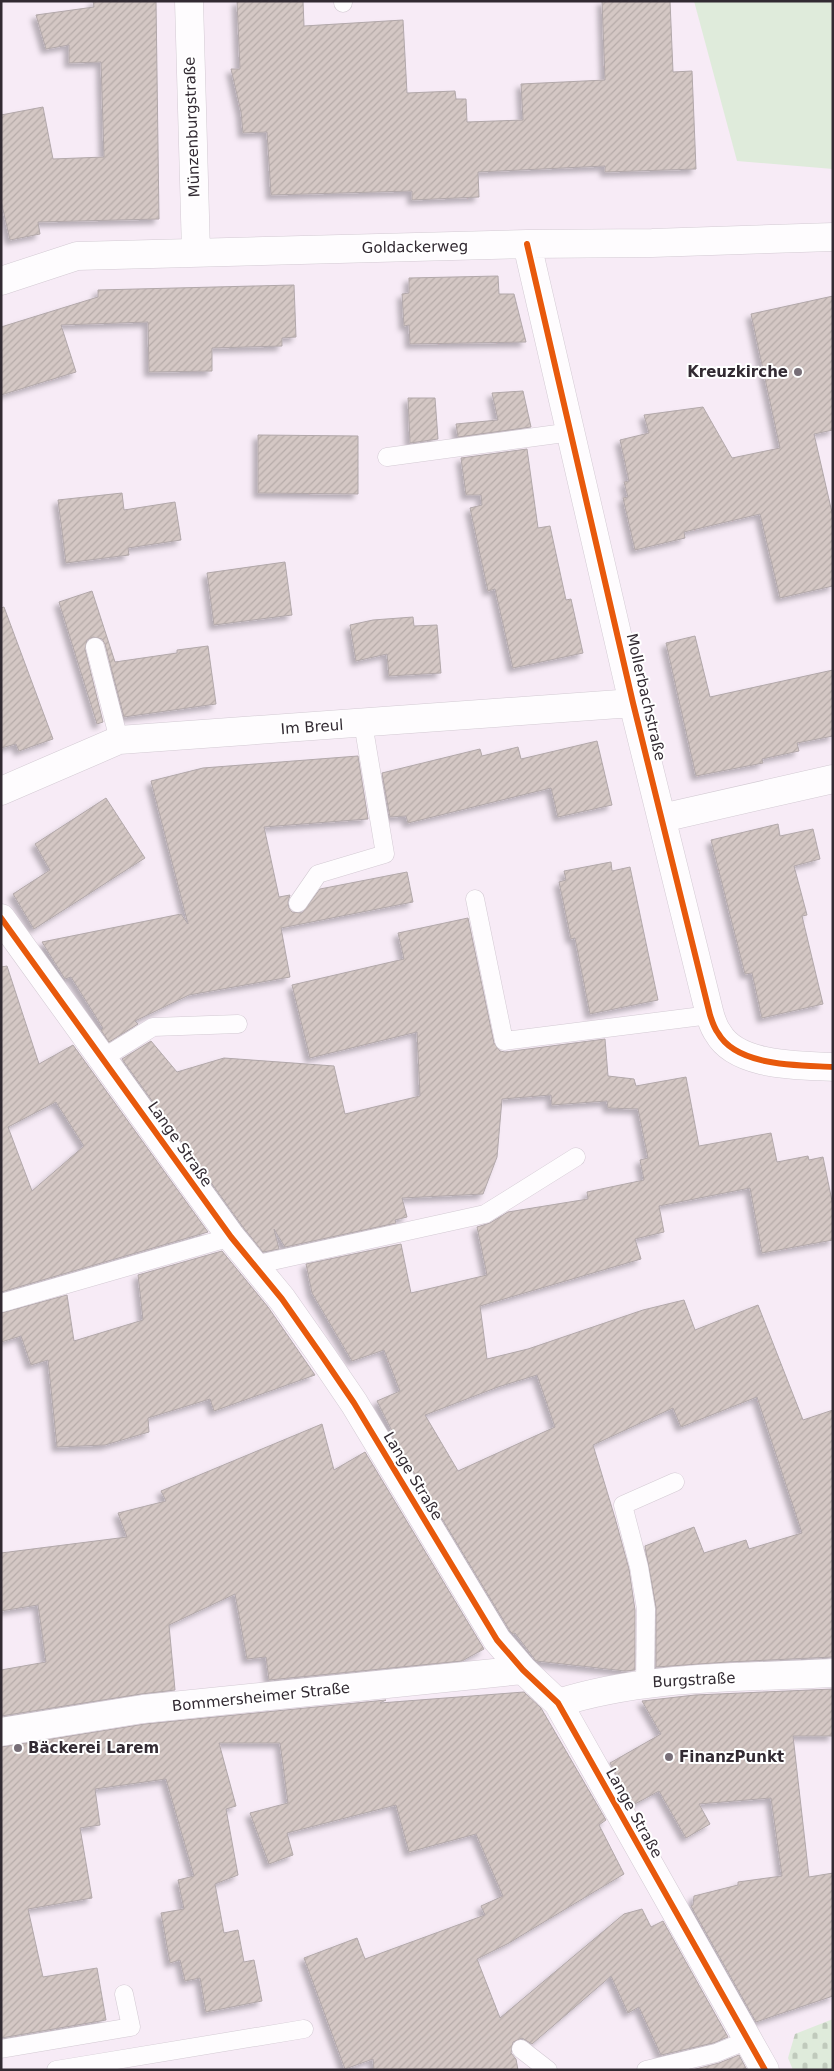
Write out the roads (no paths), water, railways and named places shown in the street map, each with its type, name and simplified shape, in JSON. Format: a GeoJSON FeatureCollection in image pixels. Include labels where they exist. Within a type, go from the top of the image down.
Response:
{"type":"FeatureCollection","features":[{"type":"Feature","properties":{"kind":"street","name":"Münzenburgstraße"},"geometry":{"type":"LineString","coordinates":[[189,1],[196,252]]}},
{"type":"Feature","properties":{"kind":"street","name":"Goldackerweg"},"geometry":{"type":"LineString","coordinates":[[1,281],[77,256],[833,237]]}},
{"type":"Feature","properties":{"kind":"street","name":"Mollerbachstraße"},"geometry":{"type":"LineString","coordinates":[[527,244],[572,432],[633,703],[710,1015],[718,1035],[733,1048],[748,1055],[770,1063],[833,1067]]}},
{"type":"Feature","properties":{"kind":"street","name":"Im Breul"},"geometry":{"type":"LineString","coordinates":[[1,792],[119,740],[633,703]]}},
{"type":"Feature","properties":{"kind":"street"},"geometry":{"type":"LineString","coordinates":[[662,818],[833,779]]}},
{"type":"Feature","properties":{"kind":"street","name":"Lange Straße"},"geometry":{"type":"LineString","coordinates":[[1,918],[230,1237],[282,1299],[354,1403],[496,1640],[523,1670],[558,1703],[765,2070]]}},
{"type":"Feature","properties":{"kind":"street","name":"Bommersheimer Straße"},"geometry":{"type":"LineString","coordinates":[[1,1732],[143,1709],[523,1670]]}},
{"type":"Feature","properties":{"kind":"street","name":"Burgstraße"},"geometry":{"type":"LineString","coordinates":[[558,1703],[591,1693],[645,1683],[833,1673]]}},
{"type":"Feature","properties":{"kind":"lane"},"geometry":{"type":"LineString","coordinates":[[388,458],[572,432]]}},
{"type":"Feature","properties":{"kind":"lane"},"geometry":{"type":"LineString","coordinates":[[95,647],[119,740]]}},
{"type":"Feature","properties":{"kind":"lane"},"geometry":{"type":"LineString","coordinates":[[298,903],[318,874],[385,854],[363,723]]}},
{"type":"Feature","properties":{"kind":"lane"},"geometry":{"type":"LineString","coordinates":[[475,898],[504,1041],[710,1015]]}},
{"type":"Feature","properties":{"kind":"lane"},"geometry":{"type":"LineString","coordinates":[[103,1058],[153,1027],[238,1024]]}},
{"type":"Feature","properties":{"kind":"lane"},"geometry":{"type":"LineString","coordinates":[[254,1265],[485,1214],[576,1156]]}},
{"type":"Feature","properties":{"kind":"lane"},"geometry":{"type":"LineString","coordinates":[[1,1303],[230,1237]]}},
{"type":"Feature","properties":{"kind":"lane"},"geometry":{"type":"LineString","coordinates":[[645,1683],[646,1609],[639,1567],[623,1505],[676,1482]]}},
{"type":"Feature","properties":{"kind":"lane"},"geometry":{"type":"LineString","coordinates":[[1,2049],[131,2027],[124,1994]]}},
{"type":"Feature","properties":{"kind":"lane"},"geometry":{"type":"LineString","coordinates":[[56,2070],[304,2029]]}},
{"type":"Feature","properties":{"kind":"lane"},"geometry":{"type":"LineString","coordinates":[[646,2070],[716,2053],[748,2040]]}},
{"type":"Feature","properties":{"kind":"lane"},"geometry":{"type":"LineString","coordinates":[[522,2049],[548,2070]]}},
{"type":"Feature","properties":{"kind":"place","name":"Kreuzkirche"},"geometry":{"type":"Point","coordinates":[798,372]}},
{"type":"Feature","properties":{"kind":"place","name":"Bäckerei Larem"},"geometry":{"type":"Point","coordinates":[18,1748]}},
{"type":"Feature","properties":{"kind":"place","name":"FinanzPunkt"},"geometry":{"type":"Point","coordinates":[669,1757]}}]}
